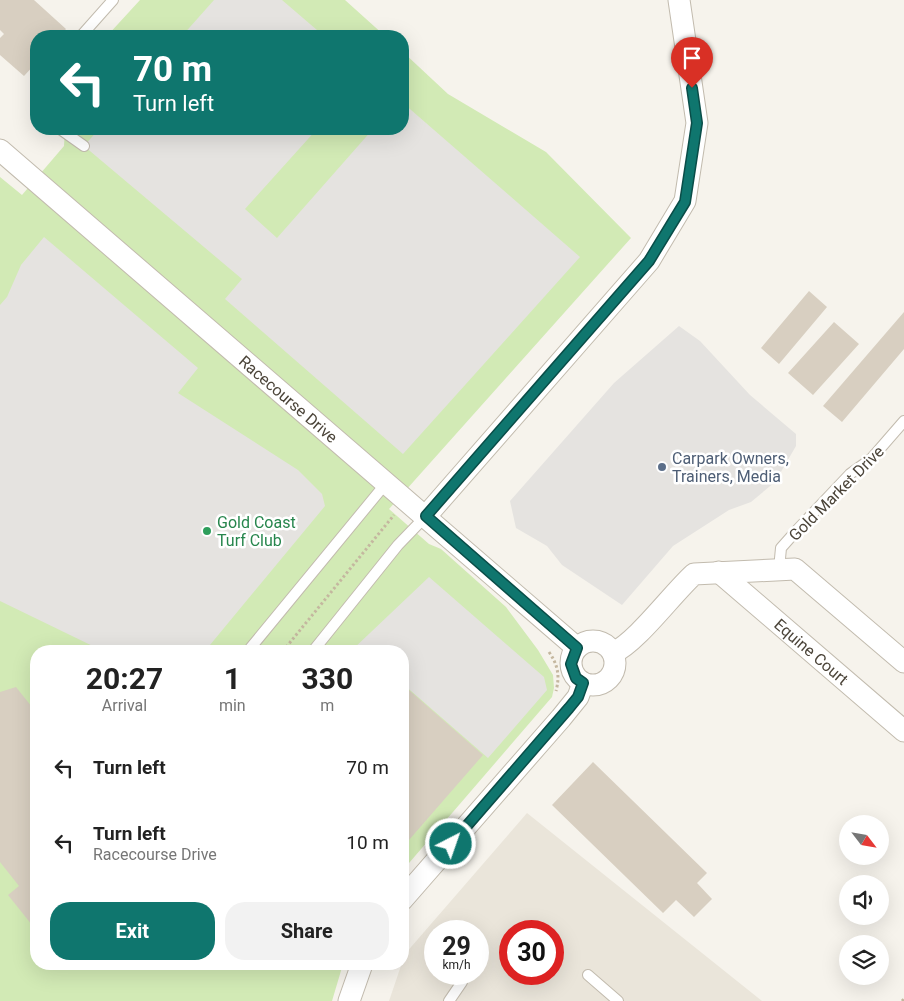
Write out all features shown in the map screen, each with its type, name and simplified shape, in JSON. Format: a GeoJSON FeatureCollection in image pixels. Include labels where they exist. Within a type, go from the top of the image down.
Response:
{"type":"FeatureCollection","features":[{"type":"Feature","properties":{"kind":"street"},"geometry":{"type":"LineString","coordinates":[[426,516],[649,261],[685,202],[697,123],[679,0]]}},
{"type":"Feature","properties":{"kind":"street","name":"Racecourse Drive"},"geometry":{"type":"LineString","coordinates":[[0,150],[387,482],[577,648]]}},
{"type":"Feature","properties":{"kind":"street"},"geometry":{"type":"LineString","coordinates":[[613,653],[621,649],[633,638],[694,574],[795,569],[904,662]]}},
{"type":"Feature","properties":{"kind":"street","name":"Equine Court"},"geometry":{"type":"LineString","coordinates":[[719,572],[904,731]]}},
{"type":"Feature","properties":{"kind":"street"},"geometry":{"type":"LineString","coordinates":[[594,641],[608,647],[613,653],[615,667],[608,680],[596,685],[583,683],[576,678],[571,664],[577,648],[594,641]]}},
{"type":"Feature","properties":{"kind":"street"},"geometry":{"type":"LineString","coordinates":[[409,892],[578,697],[583,683]]}},
{"type":"Feature","properties":{"kind":"street"},"geometry":{"type":"LineString","coordinates":[[349,1001],[360,970]]}},
{"type":"Feature","properties":{"kind":"lane"},"geometry":{"type":"LineString","coordinates":[[86,30],[113,0]]}},
{"type":"Feature","properties":{"kind":"lane"},"geometry":{"type":"LineString","coordinates":[[68,135],[84,146]]}},
{"type":"Feature","properties":{"kind":"lane","name":"Gold Market Drive"},"geometry":{"type":"LineString","coordinates":[[779,570],[781,548],[850,474],[872,459],[904,421]]}},
{"type":"Feature","properties":{"kind":"lane"},"geometry":{"type":"LineString","coordinates":[[253,645],[387,482]]}},
{"type":"Feature","properties":{"kind":"lane"},"geometry":{"type":"LineString","coordinates":[[318,645],[398,545],[426,516]]}},
{"type":"Feature","properties":{"kind":"lane"},"geometry":{"type":"LineString","coordinates":[[588,975],[618,1001]]}},
{"type":"Feature","properties":{"kind":"lane"},"geometry":{"type":"LineString","coordinates":[[450,1001],[460,985]]}},
{"type":"Feature","properties":{"kind":"path"},"geometry":{"type":"LineString","coordinates":[[288,645],[396,513]]}},
{"type":"Feature","properties":{"kind":"path"},"geometry":{"type":"LineString","coordinates":[[544,646],[554,660],[559,678],[554,699]]}},
{"type":"Feature","properties":{"kind":"shaded area"},"geometry":{"type":"Polygon","coordinates":[[[214,0],[282,0],[317,30],[187,30],[214,0]]]}},
{"type":"Feature","properties":{"kind":"shaded area"},"geometry":{"type":"Polygon","coordinates":[[[409,108],[580,257],[403,454],[225,299],[242,279],[84,146],[94,135],[312,135],[245,209],[277,238],[368,135],[409,135],[409,108]]]}},
{"type":"Feature","properties":{"kind":"shaded area"},"geometry":{"type":"Polygon","coordinates":[[[44,237],[198,368],[178,393],[298,470],[322,494],[325,506],[210,645],[91,645],[0,601],[0,305],[7,297],[21,265],[44,237]]]}},
{"type":"Feature","properties":{"kind":"shaded area","name":"Carpark Owners, Trainers, Media"},"geometry":{"type":"Polygon","coordinates":[[[679,326],[700,341],[750,395],[796,434],[796,446],[775,482],[751,502],[729,510],[673,546],[622,605],[562,565],[547,546],[516,528],[510,501],[614,383],[679,326]]]}},
{"type":"Feature","properties":{"kind":"shaded area"},"geometry":{"type":"Polygon","coordinates":[[[429,577],[544,677],[547,690],[488,758],[409,689],[409,645],[357,645],[429,577]]]}},
{"type":"Feature","properties":{"kind":"shaded area"},"geometry":{"type":"Polygon","coordinates":[[[527,813],[762,1001],[389,1001],[400,970],[409,970],[409,949],[424,932],[424,985],[489,985],[489,920],[434,920],[527,813]]]}},
{"type":"Feature","properties":{"kind":"green space"},"geometry":{"type":"Polygon","coordinates":[[[140,0],[345,0],[378,30],[112,30],[140,0]]]}},
{"type":"Feature","properties":{"kind":"green space","name":"Gold Coast Turf Club"},"geometry":{"type":"Polygon","coordinates":[[[409,58],[448,94],[546,152],[631,238],[389,509],[429,544],[441,549],[506,607],[538,650],[553,675],[554,688],[552,697],[409,863],[409,645],[30,645],[30,970],[341,970],[332,1001],[0,1001],[0,177],[22,195],[64,146],[65,135],[409,135],[409,58]]]}},
{"type":"Feature","properties":{"kind":"building"},"geometry":{"type":"Polygon","coordinates":[[[0,0],[34,0],[66,29],[30,30],[30,70],[24,76],[0,55],[0,38],[4,34],[0,30],[0,0]]]}},
{"type":"Feature","properties":{"kind":"building"},"geometry":{"type":"Polygon","coordinates":[[[809,291],[827,307],[779,364],[761,348],[809,291]]]}},
{"type":"Feature","properties":{"kind":"building"},"geometry":{"type":"Polygon","coordinates":[[[904,312],[904,349],[842,422],[823,406],[904,312]]]}},
{"type":"Feature","properties":{"kind":"building"},"geometry":{"type":"Polygon","coordinates":[[[834,322],[859,344],[813,395],[788,373],[834,322]]]}},
{"type":"Feature","properties":{"kind":"building"},"geometry":{"type":"Polygon","coordinates":[[[16,687],[30,704],[30,922],[8,895],[19,886],[0,862],[0,692],[16,687]]]}},
{"type":"Feature","properties":{"kind":"building"},"geometry":{"type":"Polygon","coordinates":[[[409,690],[483,755],[409,840],[409,690]]]}},
{"type":"Feature","properties":{"kind":"building"},"geometry":{"type":"Polygon","coordinates":[[[593,762],[707,873],[697,883],[712,899],[694,917],[676,900],[663,913],[552,805],[593,762]]]}},
{"type":"Feature","properties":{"kind":"place","name":"Carpark Owners, Trainers, Media"},"geometry":{"type":"Point","coordinates":[662,467]}},
{"type":"Feature","properties":{"kind":"place","name":"Gold Coast Turf Club"},"geometry":{"type":"Point","coordinates":[207,531]}},
{"type":"Feature","properties":{"kind":"route"},"geometry":{"type":"LineString","coordinates":[[451,844],[569,708],[578,697],[583,683],[576,678],[572,671],[572,659],[577,648],[426,516],[649,261],[685,202],[697,123],[692,88]]}}]}
